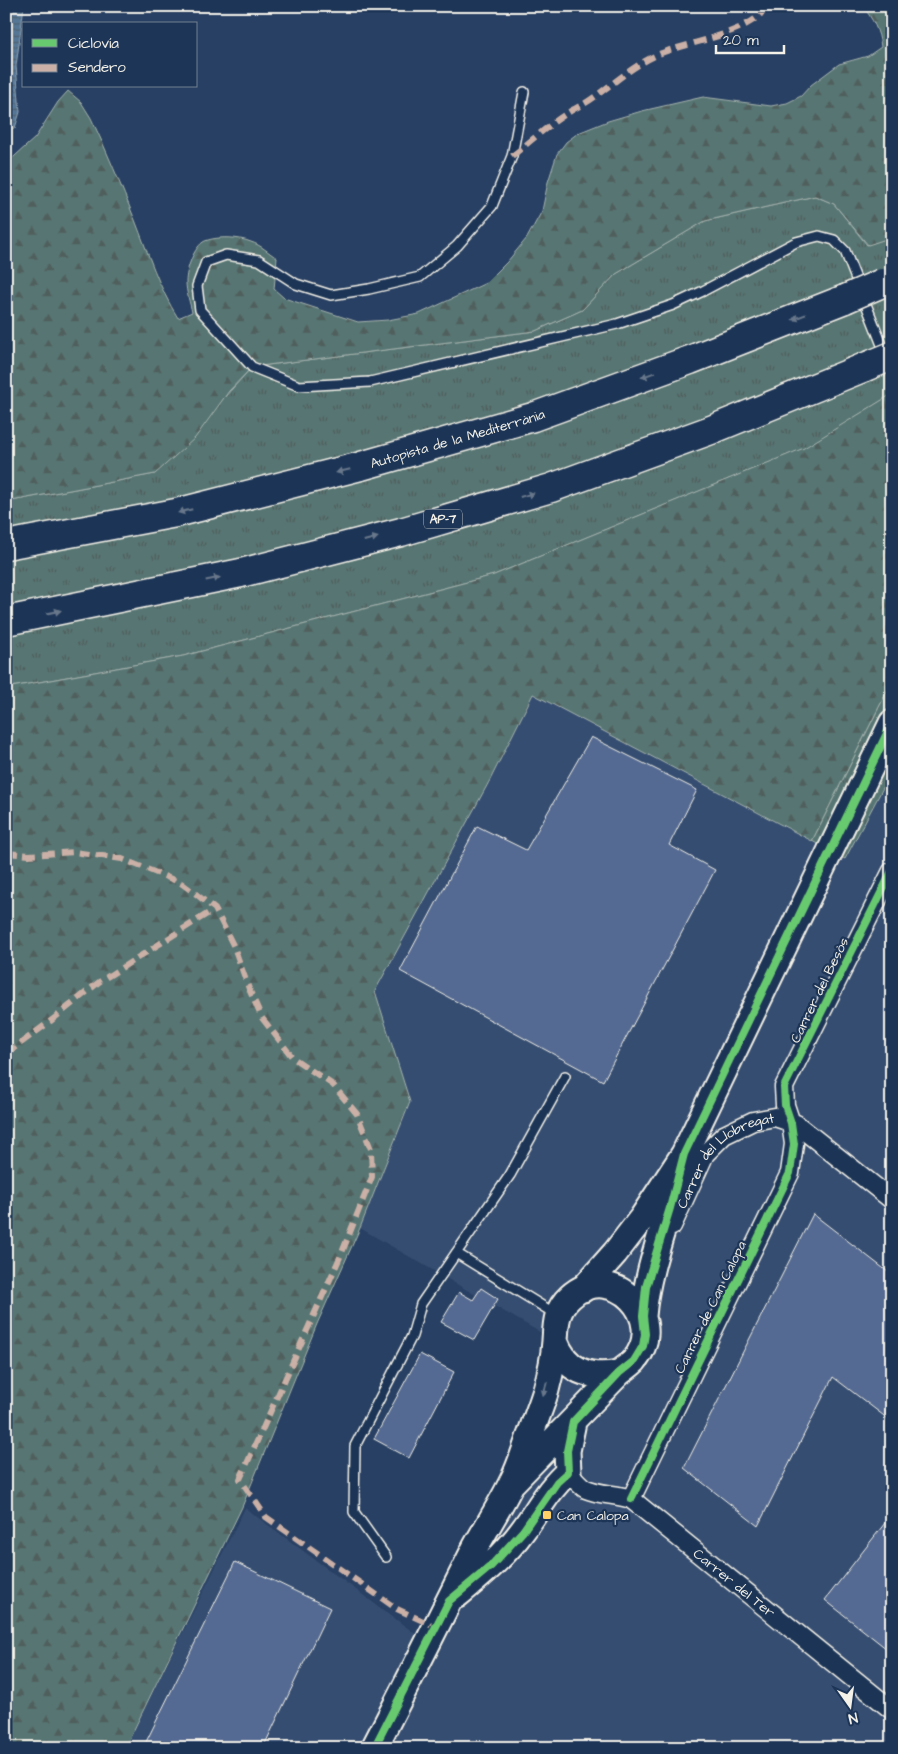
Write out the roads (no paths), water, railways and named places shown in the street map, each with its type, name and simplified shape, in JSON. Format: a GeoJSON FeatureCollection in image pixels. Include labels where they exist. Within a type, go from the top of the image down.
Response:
{"type":"FeatureCollection","features":[{"type":"Feature","properties":{"kind":"highway","name":"Autopista de la Mediterrània"},"geometry":{"type":"LineString","coordinates":[[6,546],[176,513],[361,466],[533,417],[690,360],[845,299],[887,280]]}},
{"type":"Feature","properties":{"kind":"highway","name":"AP-7"},"geometry":{"type":"LineString","coordinates":[[6,621],[241,574],[401,532],[551,488],[711,430],[892,356]]}},
{"type":"Feature","properties":{"kind":"main road"},"geometry":{"type":"LineString","coordinates":[[583,1289],[615,1253],[642,1218],[684,1154],[892,723]]}},
{"type":"Feature","properties":{"kind":"main road"},"geometry":{"type":"LineString","coordinates":[[513,1482],[619,1373],[634,1361],[643,1346],[645,1334],[643,1316],[646,1287],[684,1154]]}},
{"type":"Feature","properties":{"kind":"main road"},"geometry":{"type":"LineString","coordinates":[[374,1748],[489,1522],[513,1482],[546,1390],[555,1341],[557,1315],[561,1307],[571,1296],[583,1289],[596,1285],[611,1286],[620,1290],[634,1301],[643,1316]]}},
{"type":"Feature","properties":{"kind":"main road"},"geometry":{"type":"LineString","coordinates":[[555,1341],[563,1357],[579,1371],[595,1376],[619,1373]]}},
{"type":"Feature","properties":{"kind":"main road"},"geometry":{"type":"LineString","coordinates":[[449,1601],[491,1566],[523,1531],[557,1482],[568,1472],[567,1451],[573,1422]]}},
{"type":"Feature","properties":{"kind":"street","name":"Carrer del Besòs"},"geometry":{"type":"LineString","coordinates":[[791,1123],[785,1105],[784,1087],[892,871]]}},
{"type":"Feature","properties":{"kind":"street","name":"Carrer del Llobregat"},"geometry":{"type":"LineString","coordinates":[[654,1257],[676,1220],[705,1154],[724,1135],[753,1121],[775,1117],[796,1124],[892,1200]]}},
{"type":"Feature","properties":{"kind":"street","name":"Carrer de Can Calopa"},"geometry":{"type":"LineString","coordinates":[[631,1498],[790,1173],[794,1144],[791,1123]]}},
{"type":"Feature","properties":{"kind":"street","name":"Carrer del Ter"},"geometry":{"type":"LineString","coordinates":[[568,1472],[584,1489],[601,1494],[617,1494],[631,1498],[892,1710]]}},
{"type":"Feature","properties":{"kind":"lane"},"geometry":{"type":"LineString","coordinates":[[524,92],[512,156],[492,206],[457,246],[420,276],[369,289],[331,295],[296,284],[259,260],[226,256],[206,262],[197,286],[200,310],[252,367],[299,386],[370,382],[617,324],[673,305],[796,242],[819,236],[834,240],[845,251],[892,369]]}},
{"type":"Feature","properties":{"kind":"lane"},"geometry":{"type":"LineString","coordinates":[[386,1557],[354,1512],[355,1446],[412,1336],[422,1304],[510,1174],[565,1076]]}},
{"type":"Feature","properties":{"kind":"lane"},"geometry":{"type":"LineString","coordinates":[[456,1253],[557,1315]]}},
{"type":"Feature","properties":{"kind":"place","name":"Can Calopa"},"geometry":{"type":"Point","coordinates":[547,1515]}}]}
